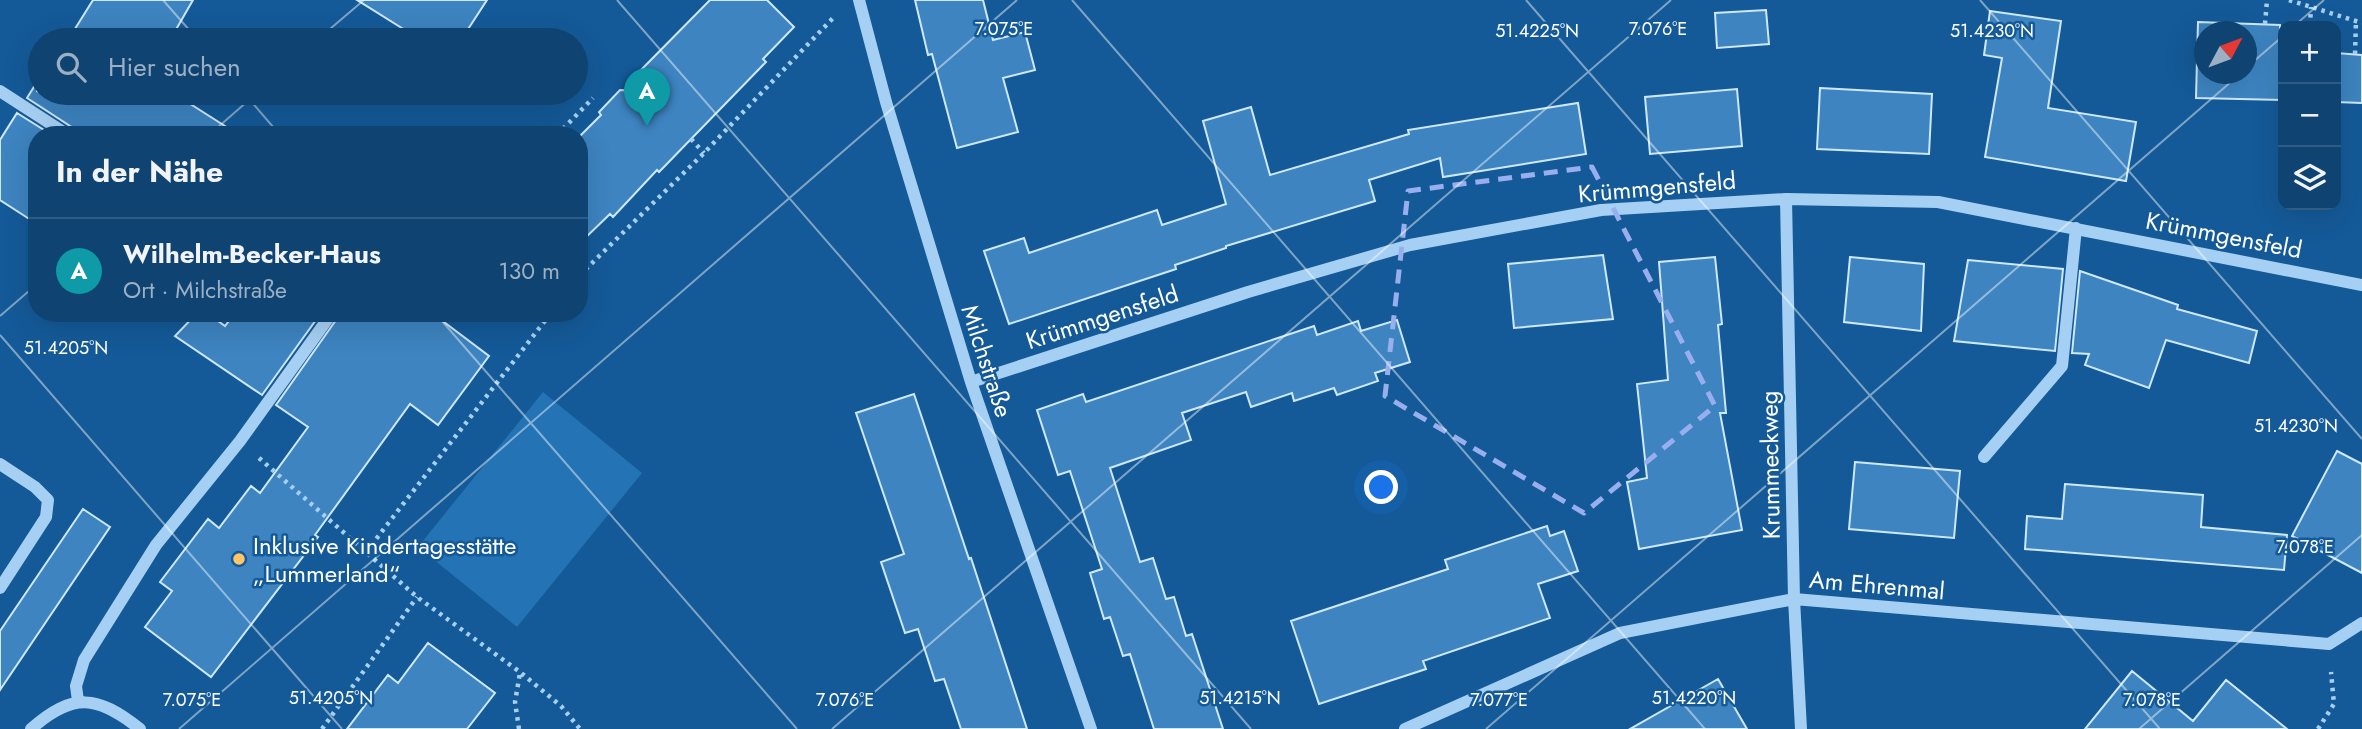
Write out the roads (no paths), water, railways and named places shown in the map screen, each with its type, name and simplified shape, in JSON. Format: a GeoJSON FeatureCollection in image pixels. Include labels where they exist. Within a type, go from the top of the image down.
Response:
{"type":"FeatureCollection","features":[{"type":"Feature","properties":{"kind":"street","name":"Milchstraße"},"geometry":{"type":"LineString","coordinates":[[859,2],[886,102],[971,382],[1091,729]]}},
{"type":"Feature","properties":{"kind":"street"},"geometry":{"type":"LineString","coordinates":[[0,92],[54,126]]}},
{"type":"Feature","properties":{"kind":"street","name":"Krümmgensfeld"},"geometry":{"type":"LineString","coordinates":[[971,382],[1248,292],[1410,245],[1601,210],[1786,199],[1938,202],[2362,285]]}},
{"type":"Feature","properties":{"kind":"street","name":"Krummeckweg"},"geometry":{"type":"LineString","coordinates":[[1786,199],[1794,599],[1801,729]]}},
{"type":"Feature","properties":{"kind":"street"},"geometry":{"type":"LineString","coordinates":[[1984,457],[2062,366],[2076,228]]}},
{"type":"Feature","properties":{"kind":"street"},"geometry":{"type":"LineString","coordinates":[[78,701],[76,686],[84,660],[156,545],[240,441],[326,322]]}},
{"type":"Feature","properties":{"kind":"street"},"geometry":{"type":"LineString","coordinates":[[0,464],[35,486],[48,500],[46,517],[0,588]]}},
{"type":"Feature","properties":{"kind":"street","name":"Am Ehrenmal"},"geometry":{"type":"LineString","coordinates":[[1405,729],[1620,634],[1794,599],[2329,644],[2362,623]]}},
{"type":"Feature","properties":{"kind":"street"},"geometry":{"type":"LineString","coordinates":[[31,729],[48,714],[78,701],[102,705],[124,716],[140,729]]}},
{"type":"Feature","properties":{"kind":"place","name":"Wilhelm-Becker-Haus"},"geometry":{"type":"Point","coordinates":[647,126]}},
{"type":"Feature","properties":{"kind":"place","name":"Inklusive Kindertagesstätte „Lummerland“"},"geometry":{"type":"Point","coordinates":[239,559]}}]}
